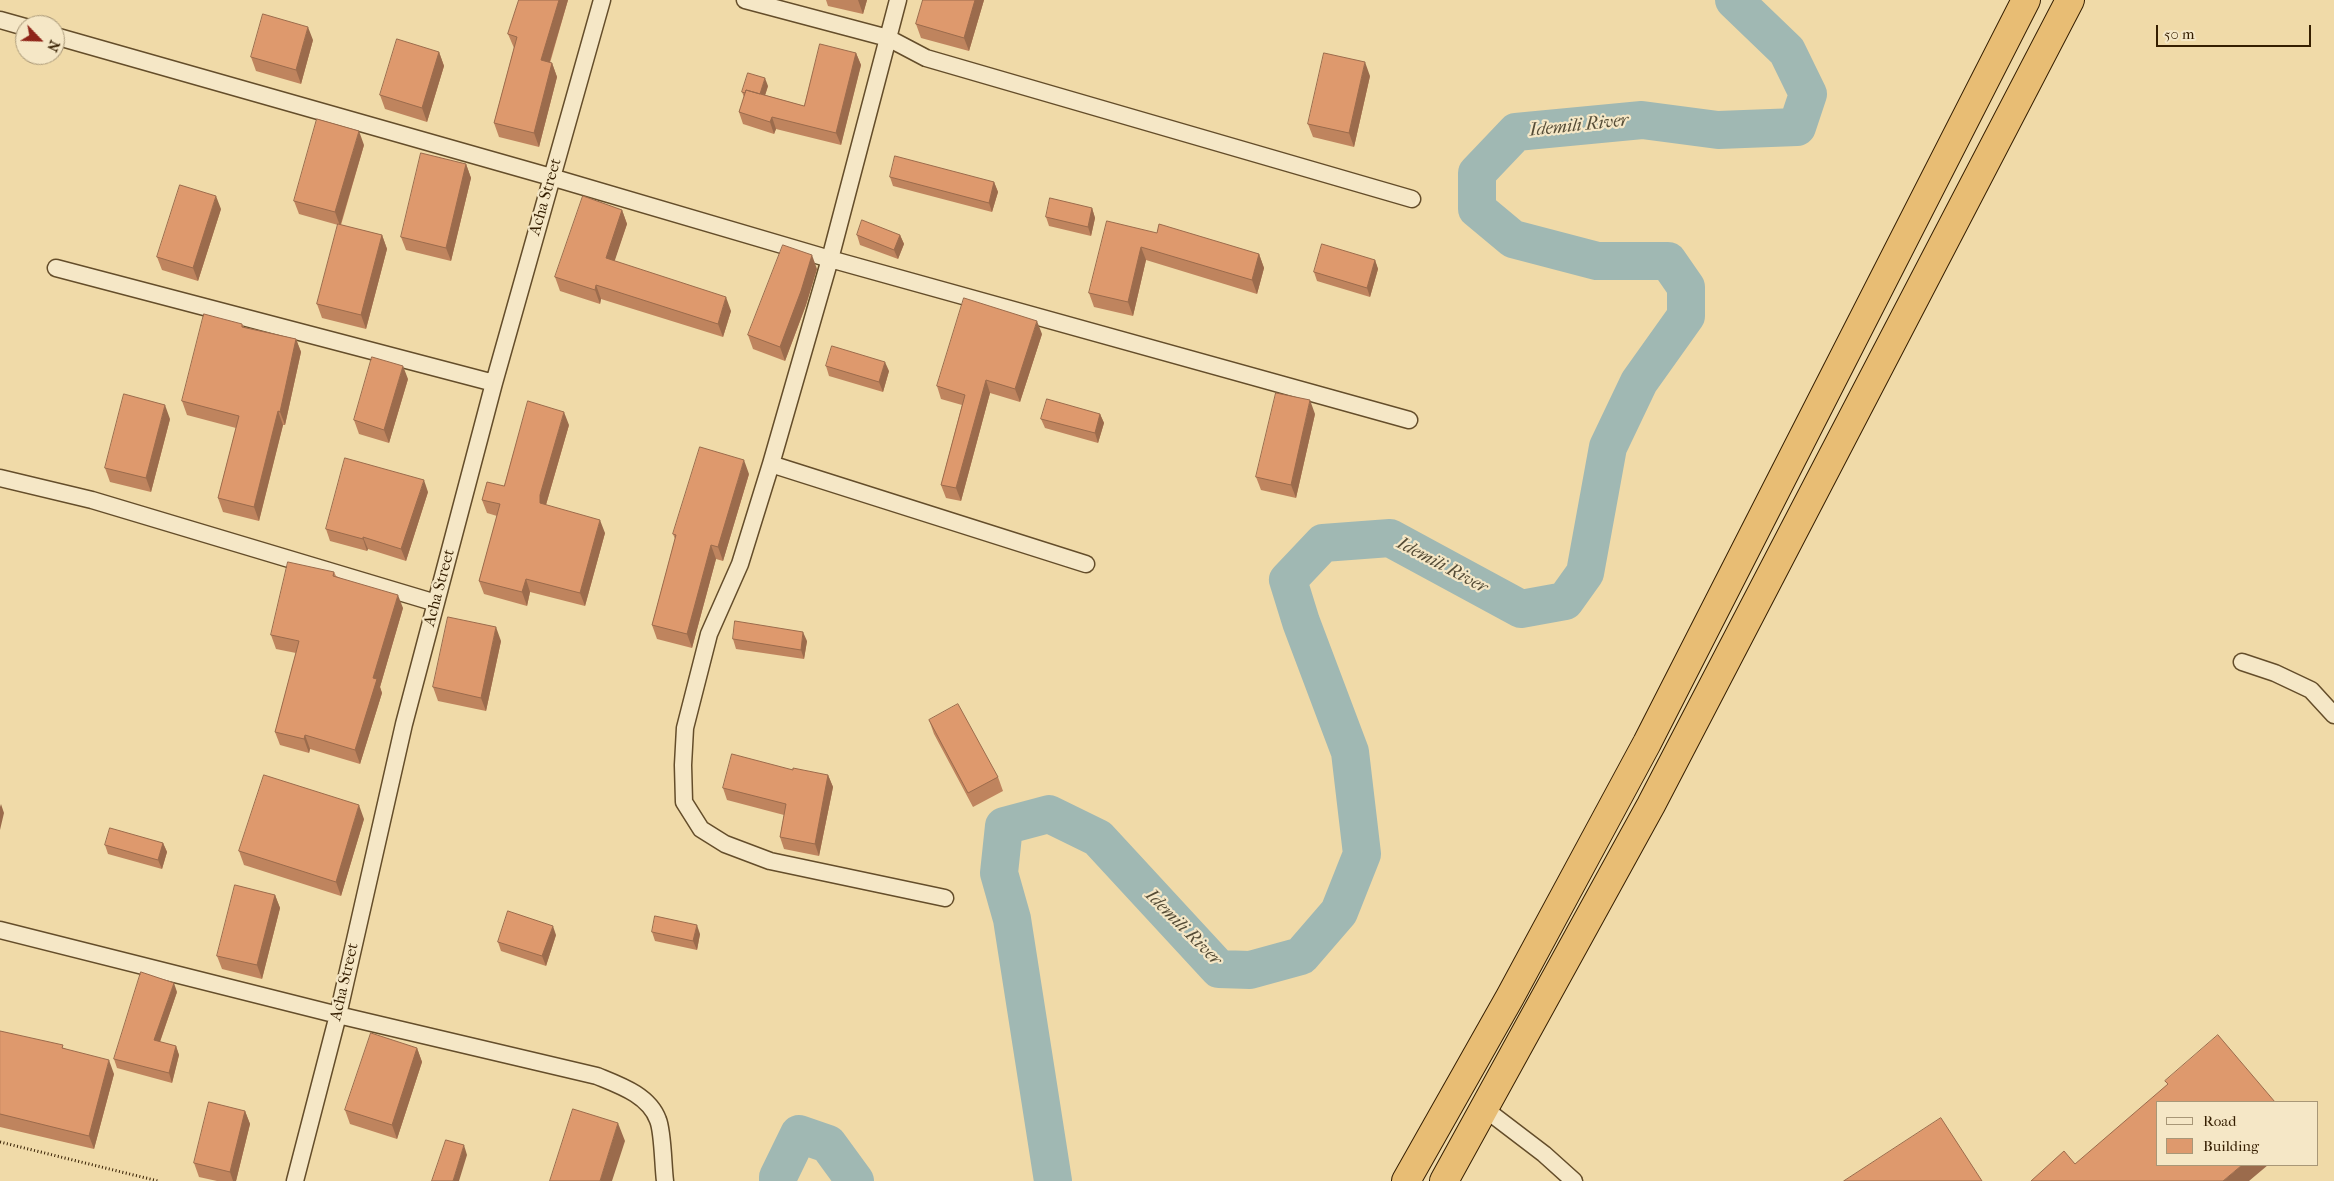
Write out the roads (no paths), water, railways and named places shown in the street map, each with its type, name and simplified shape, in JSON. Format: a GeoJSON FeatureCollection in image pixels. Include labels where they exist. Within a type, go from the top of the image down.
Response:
{"type":"FeatureCollection","features":[{"type":"Feature","properties":{"kind":"highway"},"geometry":{"type":"LineString","coordinates":[[1406,1181],[1510,998],[1648,743],[2026,0]]}},
{"type":"Feature","properties":{"kind":"highway"},"geometry":{"type":"LineString","coordinates":[[1444,1181],[1485,1110],[1655,797],[2070,0]]}},
{"type":"Feature","properties":{"kind":"street","name":"Acha Street"},"geometry":{"type":"LineString","coordinates":[[295,1181],[338,1015],[404,724],[494,383],[602,0]]}},
{"type":"Feature","properties":{"kind":"street"},"geometry":{"type":"LineString","coordinates":[[745,0],[888,38],[926,58],[1412,199]]}},
{"type":"Feature","properties":{"kind":"street"},"geometry":{"type":"LineString","coordinates":[[898,0],[830,259],[771,464],[740,564],[708,634],[685,728],[684,802],[700,829],[725,844],[770,861],[944,898]]}},
{"type":"Feature","properties":{"kind":"street"},"geometry":{"type":"LineString","coordinates":[[0,20],[15,24]]}},
{"type":"Feature","properties":{"kind":"street"},"geometry":{"type":"LineString","coordinates":[[65,39],[552,177],[830,259],[1409,420]]}},
{"type":"Feature","properties":{"kind":"street"},"geometry":{"type":"LineString","coordinates":[[56,268],[494,383]]}},
{"type":"Feature","properties":{"kind":"street"},"geometry":{"type":"LineString","coordinates":[[771,464],[1086,564]]}},
{"type":"Feature","properties":{"kind":"street"},"geometry":{"type":"LineString","coordinates":[[0,478],[92,500],[436,603]]}},
{"type":"Feature","properties":{"kind":"street"},"geometry":{"type":"LineString","coordinates":[[2242,662],[2276,672],[2311,690],[2334,715]]}},
{"type":"Feature","properties":{"kind":"street"},"geometry":{"type":"LineString","coordinates":[[0,930],[338,1015],[597,1076],[629,1090],[649,1105],[659,1120],[665,1181]]}},
{"type":"Feature","properties":{"kind":"street"},"geometry":{"type":"LineString","coordinates":[[1485,1110],[1544,1154],[1574,1181]]}},
{"type":"Feature","properties":{"kind":"waterway","name":"Idemili River"},"geometry":{"type":"LineString","coordinates":[[1053,1181],[1012,919],[999,873],[1004,826],[1049,814],[1098,838],[1219,969],[1250,970],[1301,956],[1339,912],[1362,854],[1350,752],[1301,622],[1288,580],[1323,543],[1390,538],[1521,609],[1565,601],[1585,573],[1608,447],[1639,382],[1686,316],[1686,287],[1668,261],[1597,261],[1513,239],[1477,209],[1477,173],[1516,132],[1642,120],[1718,130],[1797,127],[1808,94],[1787,51],[1734,0]]}},
{"type":"Feature","properties":{"kind":"waterway","name":"Idemili River"},"geometry":{"type":"LineString","coordinates":[[778,1181],[778,1177],[799,1134],[828,1144],[855,1181]]}}]}
